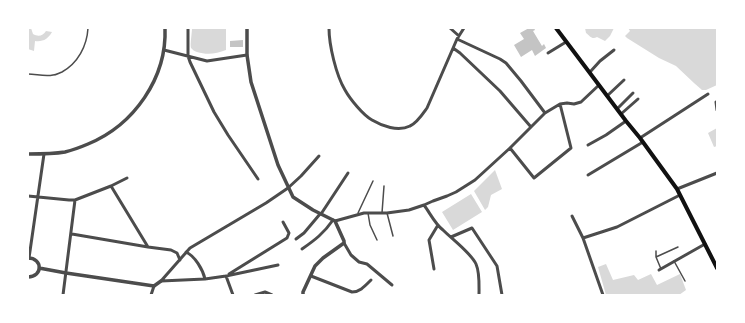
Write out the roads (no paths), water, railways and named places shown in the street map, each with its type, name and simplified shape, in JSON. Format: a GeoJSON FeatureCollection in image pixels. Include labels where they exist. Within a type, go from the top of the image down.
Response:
{"type":"FeatureCollection","features":[{"type":"Feature","properties":{"kind":"main road"},"geometry":{"type":"LineString","coordinates":[[556,28],[642,140],[677,189],[705,244],[715,260],[717,268]]}},
{"type":"Feature","properties":{"kind":"street"},"geometry":{"type":"LineString","coordinates":[[28,154],[65,152],[76,149],[100,139],[123,122],[140,104],[148,93],[156,77],[164,50],[165,28]]}},
{"type":"Feature","properties":{"kind":"street"},"geometry":{"type":"LineString","coordinates":[[188,28],[188,56],[214,112],[258,179]]}},
{"type":"Feature","properties":{"kind":"street"},"geometry":{"type":"LineString","coordinates":[[247,28],[247,55],[251,82],[278,165],[292,197],[334,221],[351,255],[359,262],[367,264],[392,285]]}},
{"type":"Feature","properties":{"kind":"street"},"geometry":{"type":"LineString","coordinates":[[329,28],[336,71],[345,91],[355,105],[370,120],[383,126],[403,129],[410,126],[420,118],[427,108],[458,37],[464,28]]}},
{"type":"Feature","properties":{"kind":"street"},"geometry":{"type":"LineString","coordinates":[[450,28],[458,37],[500,59],[506,64],[546,113]]}},
{"type":"Feature","properties":{"kind":"street"},"geometry":{"type":"LineString","coordinates":[[548,53],[566,42]]}},
{"type":"Feature","properties":{"kind":"street"},"geometry":{"type":"LineString","coordinates":[[453,48],[500,91],[531,127]]}},
{"type":"Feature","properties":{"kind":"street"},"geometry":{"type":"LineString","coordinates":[[164,50],[207,61],[247,55]]}},
{"type":"Feature","properties":{"kind":"street"},"geometry":{"type":"LineString","coordinates":[[590,72],[600,61],[614,50]]}},
{"type":"Feature","properties":{"kind":"street"},"geometry":{"type":"LineString","coordinates":[[607,96],[624,80]]}},
{"type":"Feature","properties":{"kind":"street"},"geometry":{"type":"LineString","coordinates":[[302,249],[315,240],[334,221],[368,213],[387,213],[409,210],[456,192],[481,175],[546,113],[560,104],[579,104],[599,85]]}},
{"type":"Feature","properties":{"kind":"street"},"geometry":{"type":"LineString","coordinates":[[617,109],[633,93]]}},
{"type":"Feature","properties":{"kind":"street"},"geometry":{"type":"LineString","coordinates":[[588,175],[642,140],[708,94]]}},
{"type":"Feature","properties":{"kind":"street"},"geometry":{"type":"LineString","coordinates":[[621,114],[638,99]]}},
{"type":"Feature","properties":{"kind":"street"},"geometry":{"type":"LineString","coordinates":[[716,102],[717,110]]}},
{"type":"Feature","properties":{"kind":"street"},"geometry":{"type":"LineString","coordinates":[[510,148],[534,178],[572,148],[560,104]]}},
{"type":"Feature","properties":{"kind":"street"},"geometry":{"type":"LineString","coordinates":[[588,145],[626,121]]}},
{"type":"Feature","properties":{"kind":"street"},"geometry":{"type":"LineString","coordinates":[[28,277],[32,277],[36,274],[39,268],[36,260],[29,258],[44,154]]}},
{"type":"Feature","properties":{"kind":"street"},"geometry":{"type":"LineString","coordinates":[[151,295],[154,286],[161,282],[192,246],[266,203],[288,188],[319,156]]}},
{"type":"Feature","properties":{"kind":"street"},"geometry":{"type":"LineString","coordinates":[[296,239],[304,233],[321,214],[348,173]]}},
{"type":"Feature","properties":{"kind":"street"},"geometry":{"type":"LineString","coordinates":[[677,189],[717,173]]}},
{"type":"Feature","properties":{"kind":"street"},"geometry":{"type":"LineString","coordinates":[[28,196],[75,200],[111,186],[126,178]]}},
{"type":"Feature","properties":{"kind":"street"},"geometry":{"type":"LineString","coordinates":[[111,186],[148,247]]}},
{"type":"Feature","properties":{"kind":"street"},"geometry":{"type":"LineString","coordinates":[[583,238],[617,227],[680,194]]}},
{"type":"Feature","properties":{"kind":"street"},"geometry":{"type":"LineString","coordinates":[[63,295],[72,234],[75,200]]}},
{"type":"Feature","properties":{"kind":"street"},"geometry":{"type":"LineString","coordinates":[[424,205],[442,230],[473,258],[476,264],[478,276],[479,295]]}},
{"type":"Feature","properties":{"kind":"street"},"geometry":{"type":"LineString","coordinates":[[572,216],[583,238],[603,295]]}},
{"type":"Feature","properties":{"kind":"street"},"geometry":{"type":"LineString","coordinates":[[226,276],[287,238],[289,233],[283,222]]}},
{"type":"Feature","properties":{"kind":"street"},"geometry":{"type":"LineString","coordinates":[[434,269],[429,240],[438,225]]}},
{"type":"Feature","properties":{"kind":"street"},"geometry":{"type":"LineString","coordinates":[[28,228],[34,230]]}},
{"type":"Feature","properties":{"kind":"street"},"geometry":{"type":"LineString","coordinates":[[451,237],[472,228],[497,266],[502,295]]}},
{"type":"Feature","properties":{"kind":"street"},"geometry":{"type":"LineString","coordinates":[[72,234],[171,250],[177,254],[180,260]]}},
{"type":"Feature","properties":{"kind":"street"},"geometry":{"type":"LineString","coordinates":[[303,295],[315,266],[323,258],[344,243]]}},
{"type":"Feature","properties":{"kind":"street"},"geometry":{"type":"LineString","coordinates":[[660,269],[705,244]]}},
{"type":"Feature","properties":{"kind":"street"},"geometry":{"type":"LineString","coordinates":[[186,252],[196,261],[202,270],[205,279]]}},
{"type":"Feature","properties":{"kind":"street"},"geometry":{"type":"LineString","coordinates":[[161,282],[226,276],[278,265]]}},
{"type":"Feature","properties":{"kind":"street"},"geometry":{"type":"LineString","coordinates":[[39,268],[154,286]]}},
{"type":"Feature","properties":{"kind":"street"},"geometry":{"type":"LineString","coordinates":[[226,276],[233,295]]}},
{"type":"Feature","properties":{"kind":"street"},"geometry":{"type":"LineString","coordinates":[[311,276],[352,292],[356,292],[361,289],[371,280]]}},
{"type":"Feature","properties":{"kind":"street"},"geometry":{"type":"LineString","coordinates":[[152,290],[155,295]]}},
{"type":"Feature","properties":{"kind":"street"},"geometry":{"type":"LineString","coordinates":[[255,295],[265,292],[272,295]]}},
{"type":"Feature","properties":{"kind":"lane"},"geometry":{"type":"LineString","coordinates":[[28,74],[58,74],[73,64],[86,41],[88,28]]}},
{"type":"Feature","properties":{"kind":"lane"},"geometry":{"type":"LineString","coordinates":[[358,215],[373,181]]}},
{"type":"Feature","properties":{"kind":"lane"},"geometry":{"type":"LineString","coordinates":[[382,213],[384,186]]}},
{"type":"Feature","properties":{"kind":"lane"},"geometry":{"type":"LineString","coordinates":[[368,213],[370,225],[377,240]]}},
{"type":"Feature","properties":{"kind":"lane"},"geometry":{"type":"LineString","coordinates":[[387,213],[393,236]]}},
{"type":"Feature","properties":{"kind":"lane"},"geometry":{"type":"LineString","coordinates":[[656,257],[678,247]]}},
{"type":"Feature","properties":{"kind":"lane"},"geometry":{"type":"LineString","coordinates":[[656,251],[656,257],[660,269]]}},
{"type":"Feature","properties":{"kind":"lane"},"geometry":{"type":"LineString","coordinates":[[674,261],[685,281]]}}]}
